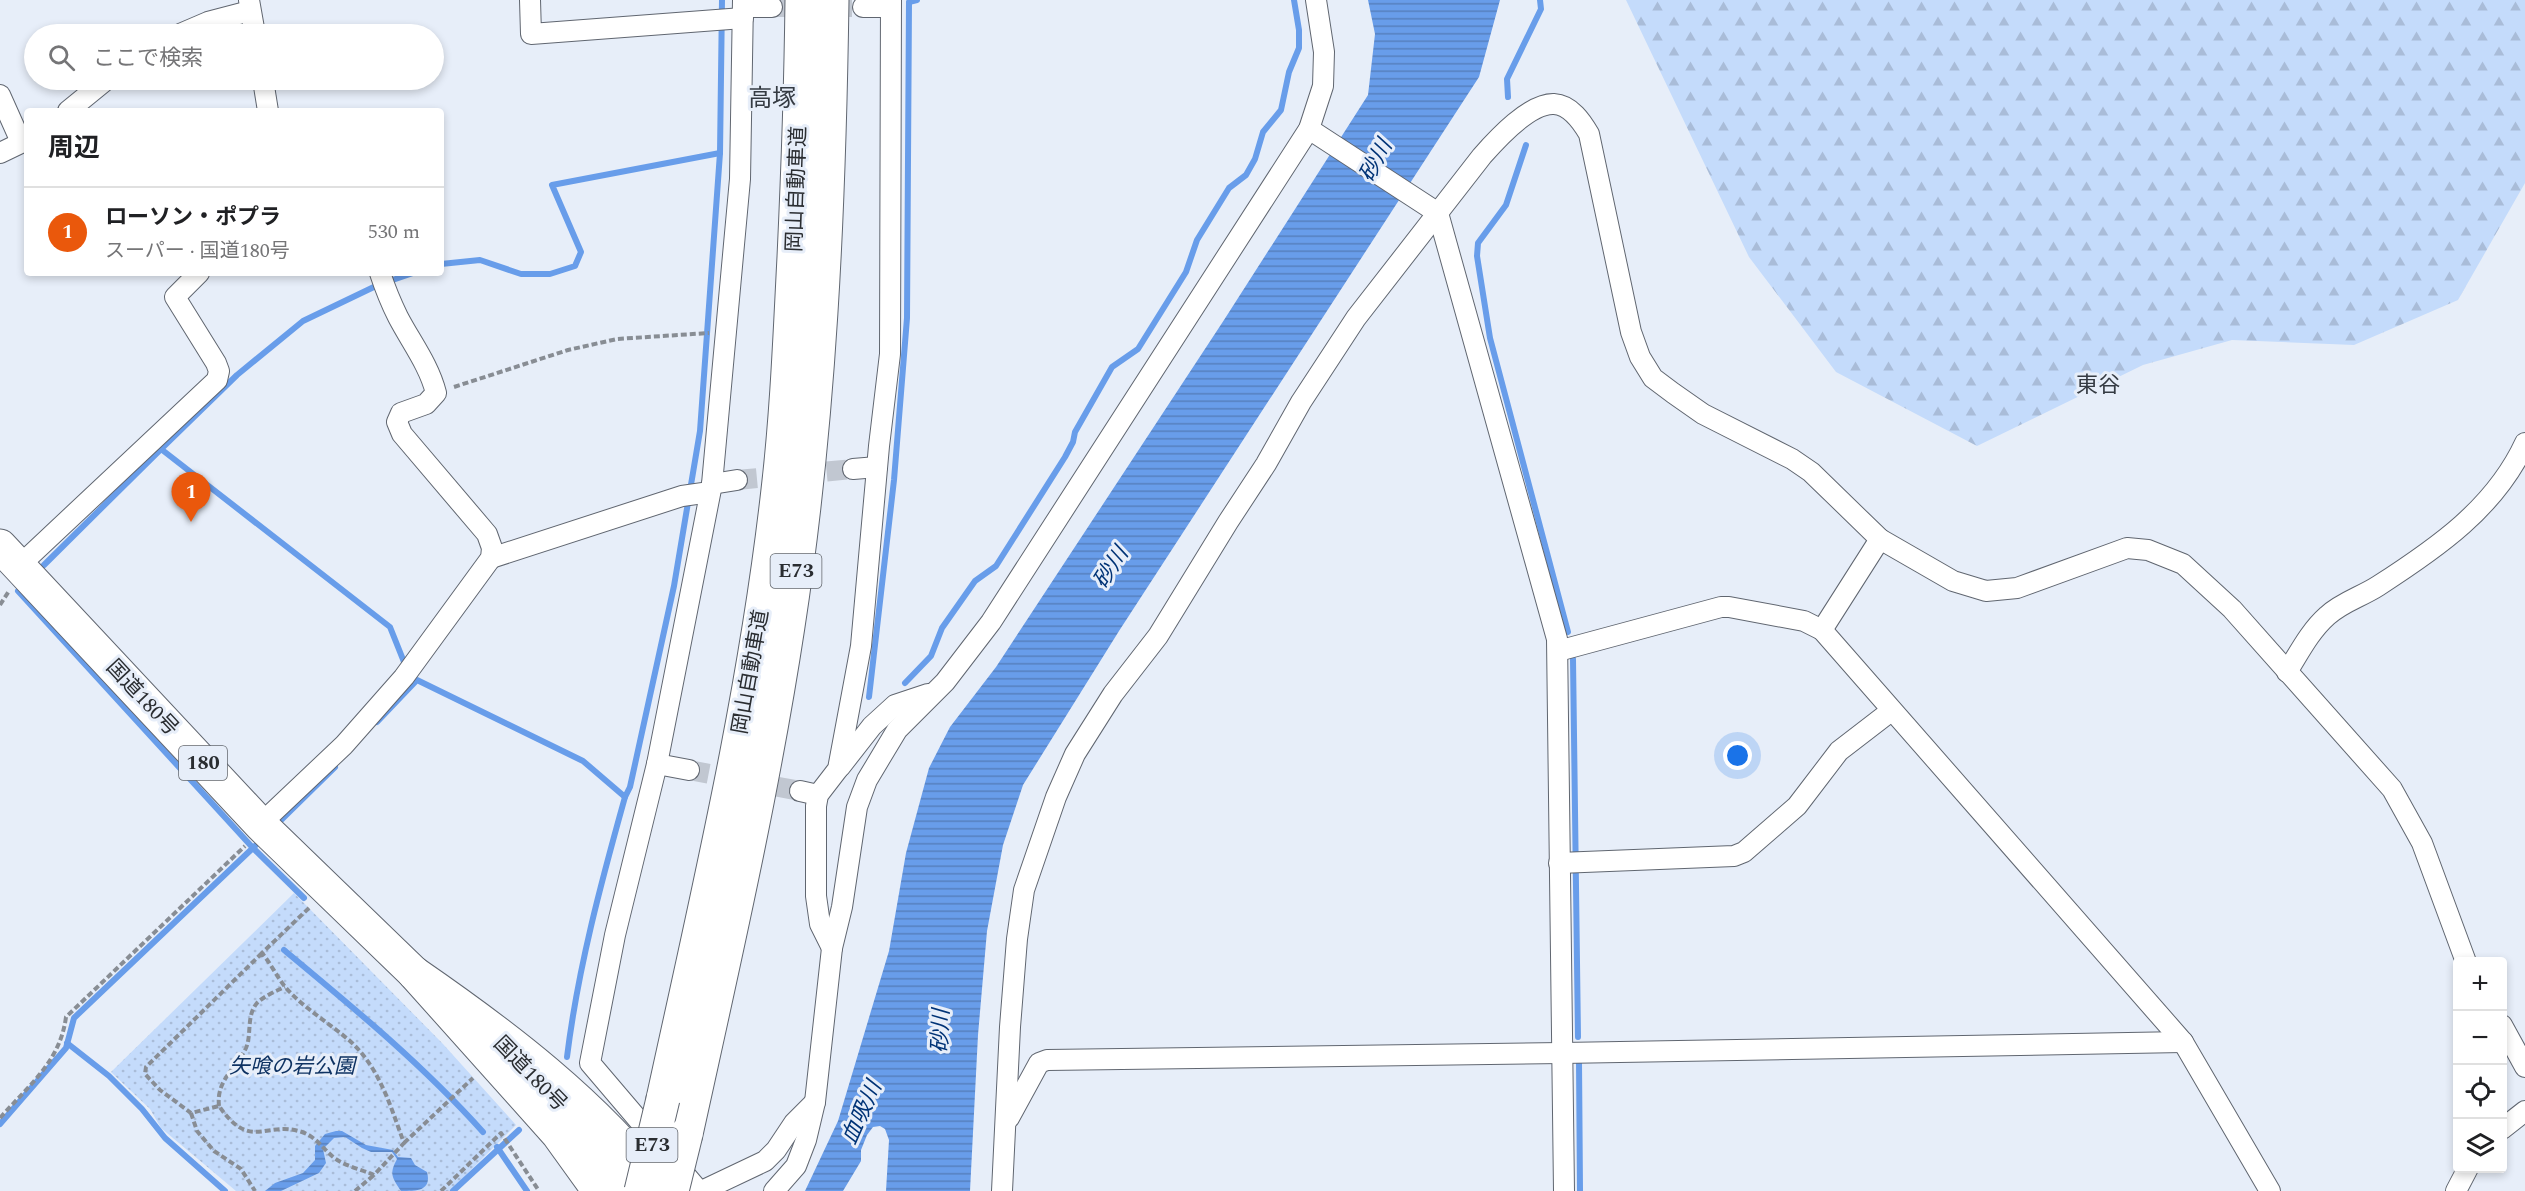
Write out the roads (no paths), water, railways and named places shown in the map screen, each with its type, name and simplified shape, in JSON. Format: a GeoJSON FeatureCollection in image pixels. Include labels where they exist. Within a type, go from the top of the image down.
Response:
{"type":"FeatureCollection","features":[{"type":"Feature","properties":{"kind":"highway","name":"岡山自動車道"},"geometry":{"type":"LineString","coordinates":[[672,1191],[765,761],[788,626],[806,491],[820,327],[831,96],[832,0]]}},
{"type":"Feature","properties":{"kind":"highway","name":"岡山自動車道"},"geometry":{"type":"LineString","coordinates":[[641,1191],[663,1099],[736,754],[761,620],[778,489],[791,325],[787,4]]}},
{"type":"Feature","properties":{"kind":"highway","name":"国道180号"},"geometry":{"type":"LineString","coordinates":[[9,556],[254,835],[328,890],[414,973],[558,1134],[599,1191]]}},
{"type":"Feature","properties":{"kind":"highway","name":"国道180号"},"geometry":{"type":"LineString","coordinates":[[414,973],[484,1027],[544,1086],[600,1150],[630,1191]]}},
{"type":"Feature","properties":{"kind":"highway"},"geometry":{"type":"LineString","coordinates":[[414,973],[492,1026],[533,1062],[611,1133],[662,1191]]}},
{"type":"Feature","properties":{"kind":"street"},"geometry":{"type":"LineString","coordinates":[[531,0],[531,34],[734,13],[787,4]]}},
{"type":"Feature","properties":{"kind":"street"},"geometry":{"type":"LineString","coordinates":[[774,1191],[796,1166],[806,1140],[815,1102],[832,948],[842,907],[857,807],[867,780],[897,730],[945,682],[991,622],[1315,132],[1323,86],[1324,52],[1316,0]]}},
{"type":"Feature","properties":{"kind":"street"},"geometry":{"type":"LineString","coordinates":[[838,769],[861,646],[890,354],[891,3],[863,7]]}},
{"type":"Feature","properties":{"kind":"street"},"geometry":{"type":"LineString","coordinates":[[203,24],[250,6],[253,24]]}},
{"type":"Feature","properties":{"kind":"street"},"geometry":{"type":"LineString","coordinates":[[734,13],[740,179],[701,491],[657,764],[615,935],[590,1063],[702,1190],[765,1161],[776,1150],[794,1123],[815,1102]]}},
{"type":"Feature","properties":{"kind":"street"},"geometry":{"type":"LineString","coordinates":[[72,108],[94,90]]}},
{"type":"Feature","properties":{"kind":"street"},"geometry":{"type":"LineString","coordinates":[[265,90],[268,108]]}},
{"type":"Feature","properties":{"kind":"street"},"geometry":{"type":"LineString","coordinates":[[0,95],[24,141],[0,153]]}},
{"type":"Feature","properties":{"kind":"street"},"geometry":{"type":"LineString","coordinates":[[1002,1191],[1010,1027],[1017,939],[1024,890],[1056,797],[1075,754],[1113,694],[1158,636],[1266,464],[1301,402],[1432,210],[1515,122],[1555,104],[1575,114],[1589,134],[1631,332],[1640,357],[1653,378],[1703,414],[1792,459],[1811,472],[1880,539],[1953,581],[1986,591],[2017,588],[2127,548],[2166,555],[2183,564],[2232,609],[2392,789],[2422,843],[2464,957]]}},
{"type":"Feature","properties":{"kind":"street"},"geometry":{"type":"LineString","coordinates":[[1315,132],[1432,210],[1557,639],[1570,863],[1562,1053],[1564,1191]]}},
{"type":"Feature","properties":{"kind":"street"},"geometry":{"type":"LineString","coordinates":[[9,556],[217,380],[219,371],[216,363],[175,297],[196,276]]}},
{"type":"Feature","properties":{"kind":"street"},"geometry":{"type":"LineString","coordinates":[[254,835],[269,816],[344,745],[408,672],[491,558],[492,548],[487,534],[402,434],[397,422],[402,413],[426,404],[436,393],[433,381],[399,318],[382,280]]}},
{"type":"Feature","properties":{"kind":"street"},"geometry":{"type":"LineString","coordinates":[[2287,672],[2317,626],[2342,603],[2376,588],[2471,518],[2493,494],[2525,443]]}},
{"type":"Feature","properties":{"kind":"street"},"geometry":{"type":"LineString","coordinates":[[853,469],[877,467]]}},
{"type":"Feature","properties":{"kind":"street"},"geometry":{"type":"LineString","coordinates":[[491,558],[737,480]]}},
{"type":"Feature","properties":{"kind":"street"},"geometry":{"type":"LineString","coordinates":[[1822,630],[1880,539]]}},
{"type":"Feature","properties":{"kind":"street"},"geometry":{"type":"LineString","coordinates":[[1558,651],[1721,607],[1804,621],[1822,630],[2183,1042],[2270,1191]]}},
{"type":"Feature","properties":{"kind":"street"},"geometry":{"type":"LineString","coordinates":[[832,948],[820,924],[816,896],[816,806],[809,793],[838,769],[872,726],[895,705],[935,692]]}},
{"type":"Feature","properties":{"kind":"street"},"geometry":{"type":"LineString","coordinates":[[1570,863],[1734,856],[1743,852],[1797,806],[1839,752],[1891,711]]}},
{"type":"Feature","properties":{"kind":"street"},"geometry":{"type":"LineString","coordinates":[[657,764],[689,770]]}},
{"type":"Feature","properties":{"kind":"street"},"geometry":{"type":"LineString","coordinates":[[2507,1034],[2525,1067]]}},
{"type":"Feature","properties":{"kind":"street"},"geometry":{"type":"LineString","coordinates":[[1006,1123],[1039,1064],[1047,1060],[2183,1042]]}},
{"type":"Feature","properties":{"kind":"street"},"geometry":{"type":"LineString","coordinates":[[2507,1125],[2525,1112]]}},
{"type":"Feature","properties":{"kind":"street"},"geometry":{"type":"LineString","coordinates":[[2456,1191],[2465,1173]]}},
{"type":"Feature","properties":{"kind":"water"},"geometry":{"type":"Polygon","coordinates":[[[1368,0],[1500,0],[1479,77],[1119,631],[1023,785],[1003,845],[987,931],[978,1035],[970,1191],[886,1191],[889,1140],[885,1129],[880,1126],[873,1127],[867,1135],[861,1150],[861,1161],[843,1191],[805,1191],[838,1121],[889,951],[906,853],[929,768],[950,727],[996,667],[1224,320],[1368,95],[1375,34],[1368,0]]]}},
{"type":"Feature","properties":{"kind":"water"},"geometry":{"type":"Polygon","coordinates":[[[342,1131],[366,1145],[393,1150],[398,1157],[411,1158],[415,1165],[427,1172],[427,1183],[422,1189],[401,1191],[393,1175],[397,1159],[392,1152],[371,1152],[345,1137],[334,1138],[323,1149],[326,1163],[319,1173],[281,1191],[265,1191],[275,1183],[303,1173],[315,1160],[315,1146],[325,1134],[342,1131]]]}},
{"type":"Feature","properties":{"kind":"waterway"},"geometry":{"type":"LineString","coordinates":[[377,722],[417,680],[583,761],[625,797],[630,787],[674,586],[700,431],[720,153],[722,0]]}},
{"type":"Feature","properties":{"kind":"waterway"},"geometry":{"type":"LineString","coordinates":[[869,697],[894,480],[907,318],[909,2],[917,0]]}},
{"type":"Feature","properties":{"kind":"waterway"},"geometry":{"type":"LineString","coordinates":[[905,683],[931,656],[942,628],[975,581],[996,566],[1065,457],[1073,442],[1075,432],[1112,367],[1138,349],[1186,272],[1197,240],[1229,188],[1246,175],[1255,159],[1263,132],[1281,110],[1289,72],[1299,48],[1299,30],[1294,0]]}},
{"type":"Feature","properties":{"kind":"waterway"},"geometry":{"type":"LineString","coordinates":[[1508,97],[1507,79],[1541,9],[1540,0]]}},
{"type":"Feature","properties":{"kind":"waterway"},"geometry":{"type":"LineString","coordinates":[[1526,145],[1506,205],[1478,243],[1477,256],[1490,338],[1568,632]]}},
{"type":"Feature","properties":{"kind":"waterway"},"geometry":{"type":"LineString","coordinates":[[444,264],[480,260],[521,274],[550,274],[575,266],[581,252],[552,185],[720,153]]}},
{"type":"Feature","properties":{"kind":"waterway"},"geometry":{"type":"LineString","coordinates":[[161,449],[237,375],[303,321],[378,285],[404,276]]}},
{"type":"Feature","properties":{"kind":"waterway"},"geometry":{"type":"LineString","coordinates":[[44,565],[161,449],[390,627],[406,667]]}},
{"type":"Feature","properties":{"kind":"waterway"},"geometry":{"type":"LineString","coordinates":[[18,591],[253,848],[304,898]]}},
{"type":"Feature","properties":{"kind":"waterway"},"geometry":{"type":"LineString","coordinates":[[1573,659],[1578,1037]]}},
{"type":"Feature","properties":{"kind":"waterway"},"geometry":{"type":"LineString","coordinates":[[280,821],[335,767]]}},
{"type":"Feature","properties":{"kind":"waterway"},"geometry":{"type":"LineString","coordinates":[[567,1057],[584,958],[625,797]]}},
{"type":"Feature","properties":{"kind":"waterway"},"geometry":{"type":"LineString","coordinates":[[0,1124],[66,1048],[74,1018],[255,846]]}},
{"type":"Feature","properties":{"kind":"waterway"},"geometry":{"type":"LineString","coordinates":[[284,950],[412,1060],[483,1132]]}},
{"type":"Feature","properties":{"kind":"waterway"},"geometry":{"type":"LineString","coordinates":[[67,1043],[109,1076],[142,1109],[165,1138],[225,1191]]}},
{"type":"Feature","properties":{"kind":"waterway"},"geometry":{"type":"LineString","coordinates":[[1579,1061],[1580,1191]]}},
{"type":"Feature","properties":{"kind":"waterway"},"geometry":{"type":"LineString","coordinates":[[453,1191],[519,1130]]}},
{"type":"Feature","properties":{"kind":"waterway"},"geometry":{"type":"LineString","coordinates":[[497,1147],[527,1191]]}},
{"type":"Feature","properties":{"kind":"tunnel"},"geometry":{"type":"LineString","coordinates":[[772,7],[863,7]]}},
{"type":"Feature","properties":{"kind":"tunnel"},"geometry":{"type":"LineString","coordinates":[[737,480],[853,469]]}},
{"type":"Feature","properties":{"kind":"tunnel"},"geometry":{"type":"LineString","coordinates":[[689,770],[800,791]]}},
{"type":"Feature","properties":{"kind":"place","name":"ローソン・ポプラ"},"geometry":{"type":"Point","coordinates":[191,522]}},
{"type":"Feature","properties":{"kind":"district","name":"高塚"},"geometry":{"type":"Point","coordinates":[772,99]}},
{"type":"Feature","properties":{"kind":"district","name":"東谷"},"geometry":{"type":"Point","coordinates":[2098,385]}},
{"type":"Feature","properties":{"kind":"water label","name":"砂川"},"geometry":{"type":"Point","coordinates":[1376,161]}},
{"type":"Feature","properties":{"kind":"water label","name":"砂川"},"geometry":{"type":"Point","coordinates":[1111,568]}},
{"type":"Feature","properties":{"kind":"water label","name":"砂川"},"geometry":{"type":"Point","coordinates":[941,1031]}},
{"type":"Feature","properties":{"kind":"water label","name":"血吸川"},"geometry":{"type":"Point","coordinates":[862,1113]}},
{"type":"Feature","properties":{"kind":"park label","name":"矢喰の岩公園"},"geometry":{"type":"Point","coordinates":[292,1067]}}]}
